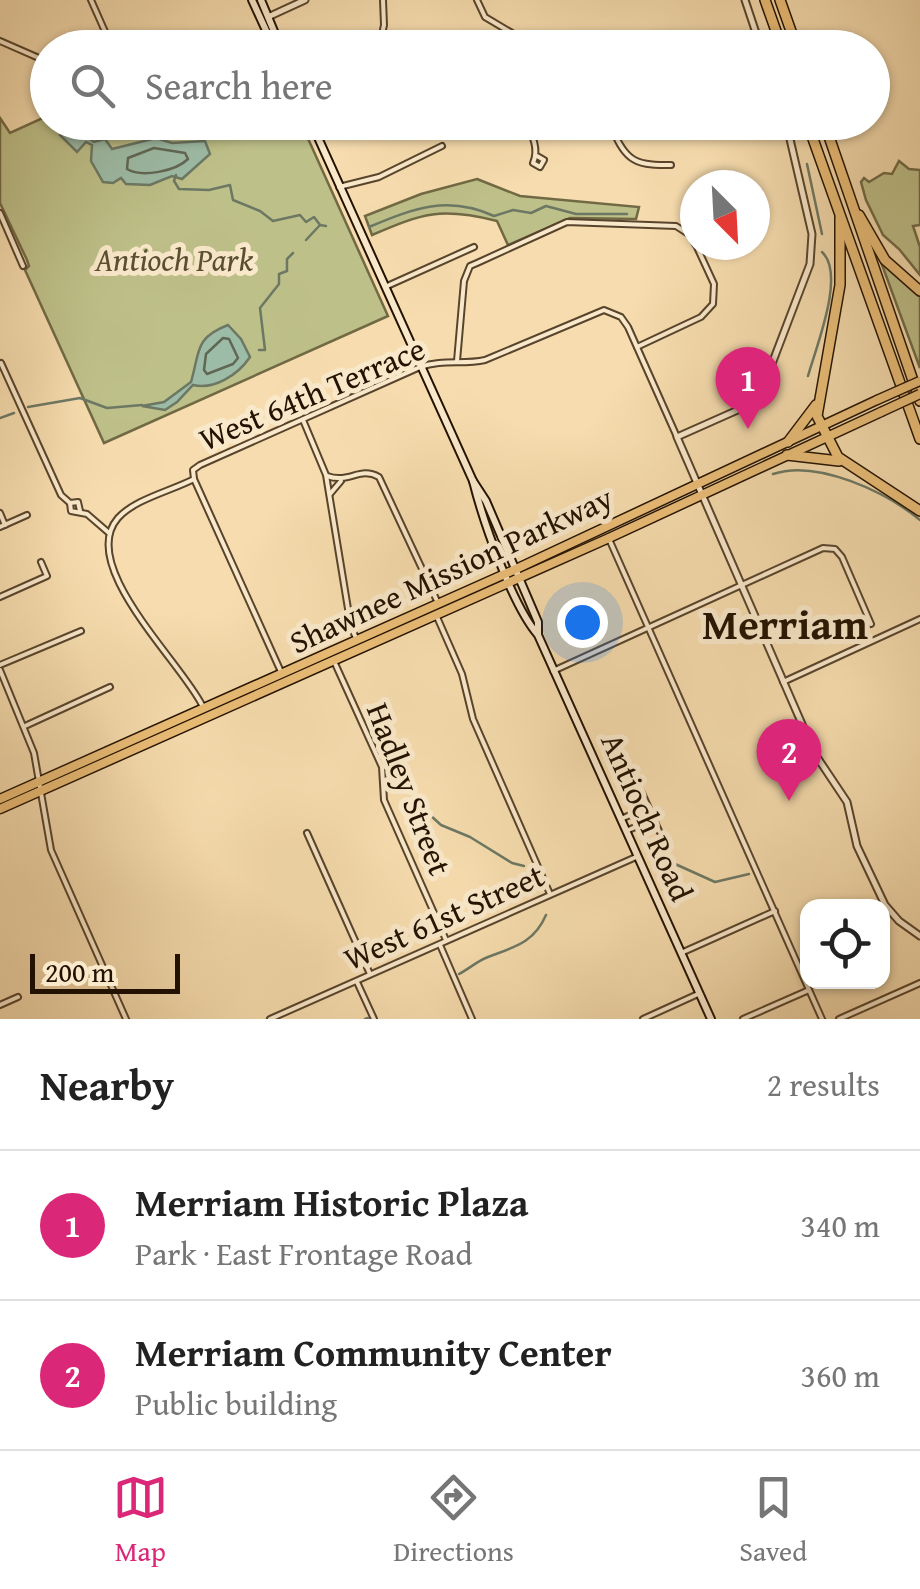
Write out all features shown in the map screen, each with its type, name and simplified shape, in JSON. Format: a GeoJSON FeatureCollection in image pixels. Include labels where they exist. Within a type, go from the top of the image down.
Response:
{"type":"FeatureCollection","features":[{"type":"Feature","properties":{"kind":"highway"},"geometry":{"type":"LineString","coordinates":[[765,0],[776,30]]}},
{"type":"Feature","properties":{"kind":"highway"},"geometry":{"type":"LineString","coordinates":[[780,0],[791,30]]}},
{"type":"Feature","properties":{"kind":"highway"},"geometry":{"type":"LineString","coordinates":[[813,140],[920,439]]}},
{"type":"Feature","properties":{"kind":"highway"},"geometry":{"type":"LineString","coordinates":[[830,140],[920,398]]}},
{"type":"Feature","properties":{"kind":"highway"},"geometry":{"type":"LineString","coordinates":[[854,209],[867,224],[885,260],[920,290]]}},
{"type":"Feature","properties":{"kind":"highway"},"geometry":{"type":"LineString","coordinates":[[840,218],[840,286],[817,416],[834,453],[920,510]]}},
{"type":"Feature","properties":{"kind":"highway","name":"Shawnee Mission Parkway"},"geometry":{"type":"LineString","coordinates":[[518,573],[609,538],[788,442],[920,381]]}},
{"type":"Feature","properties":{"kind":"highway","name":"Shawnee Mission Parkway"},"geometry":{"type":"LineString","coordinates":[[0,810],[206,714],[436,615],[634,514],[920,398]]}},
{"type":"Feature","properties":{"kind":"highway"},"geometry":{"type":"LineString","coordinates":[[788,442],[817,402]]}},
{"type":"Feature","properties":{"kind":"highway"},"geometry":{"type":"LineString","coordinates":[[787,455],[846,462]]}},
{"type":"Feature","properties":{"kind":"highway"},"geometry":{"type":"LineString","coordinates":[[609,538],[634,514]]}},
{"type":"Feature","properties":{"kind":"highway","name":"Shawnee Mission Parkway"},"geometry":{"type":"LineString","coordinates":[[332,658],[357,640],[508,578]]}},
{"type":"Feature","properties":{"kind":"highway","name":"Shawnee Mission Parkway"},"geometry":{"type":"LineString","coordinates":[[0,799],[206,714]]}},
{"type":"Feature","properties":{"kind":"main road"},"geometry":{"type":"LineString","coordinates":[[252,0],[265,18]]}},
{"type":"Feature","properties":{"kind":"main road"},"geometry":{"type":"LineString","coordinates":[[261,0],[270,30]]}},
{"type":"Feature","properties":{"kind":"main road","name":"Antioch Road"},"geometry":{"type":"LineString","coordinates":[[318,140],[472,482],[508,578],[538,635],[710,1019]]}},
{"type":"Feature","properties":{"kind":"main road","name":"Antioch Road"},"geometry":{"type":"LineString","coordinates":[[472,482],[486,501],[518,573],[538,622],[538,635]]}},
{"type":"Feature","properties":{"kind":"street"},"geometry":{"type":"LineString","coordinates":[[91,0],[104,30]]}},
{"type":"Feature","properties":{"kind":"street"},"geometry":{"type":"LineString","coordinates":[[265,18],[305,0]]}},
{"type":"Feature","properties":{"kind":"street"},"geometry":{"type":"LineString","coordinates":[[383,0],[383,30]]}},
{"type":"Feature","properties":{"kind":"street"},"geometry":{"type":"LineString","coordinates":[[478,0],[486,17],[507,30]]}},
{"type":"Feature","properties":{"kind":"street"},"geometry":{"type":"LineString","coordinates":[[745,0],[755,30]]}},
{"type":"Feature","properties":{"kind":"street"},"geometry":{"type":"LineString","coordinates":[[0,41],[30,54]]}},
{"type":"Feature","properties":{"kind":"street"},"geometry":{"type":"LineString","coordinates":[[534,140],[537,156]]}},
{"type":"Feature","properties":{"kind":"street"},"geometry":{"type":"LineString","coordinates":[[619,140],[628,157],[641,164],[671,165]]}},
{"type":"Feature","properties":{"kind":"street"},"geometry":{"type":"LineString","coordinates":[[677,437],[740,408],[762,390],[810,264],[812,234],[790,140]]}},
{"type":"Feature","properties":{"kind":"street"},"geometry":{"type":"LineString","coordinates":[[339,187],[379,177],[442,146]]}},
{"type":"Feature","properties":{"kind":"street"},"geometry":{"type":"LineString","coordinates":[[0,213],[23,266]]}},
{"type":"Feature","properties":{"kind":"street"},"geometry":{"type":"LineString","coordinates":[[457,361],[466,272],[477,262],[566,222],[680,229]]}},
{"type":"Feature","properties":{"kind":"street"},"geometry":{"type":"LineString","coordinates":[[385,288],[474,247]]}},
{"type":"Feature","properties":{"kind":"street"},"geometry":{"type":"LineString","coordinates":[[703,260],[714,284],[713,304],[701,317],[637,347],[815,754],[847,802],[857,846],[885,905],[899,922],[920,936]]}},
{"type":"Feature","properties":{"kind":"street","name":"West 64th Terrace"},"geometry":{"type":"LineString","coordinates":[[109,533],[126,511],[194,480],[193,470],[200,465],[420,367],[436,362],[485,360],[604,310],[621,316],[637,347]]}},
{"type":"Feature","properties":{"kind":"street"},"geometry":{"type":"LineString","coordinates":[[1,363],[61,495],[70,503],[71,511],[80,511],[109,533],[108,555],[120,586],[187,676],[206,714]]}},
{"type":"Feature","properties":{"kind":"street"},"geometry":{"type":"LineString","coordinates":[[303,420],[326,475],[351,627],[357,640]]}},
{"type":"Feature","properties":{"kind":"street"},"geometry":{"type":"LineString","coordinates":[[326,475],[341,480],[368,472],[383,480],[438,604]]}},
{"type":"Feature","properties":{"kind":"street"},"geometry":{"type":"LineString","coordinates":[[194,480],[285,679]]}},
{"type":"Feature","properties":{"kind":"street"},"geometry":{"type":"LineString","coordinates":[[330,494],[341,480]]}},
{"type":"Feature","properties":{"kind":"street"},"geometry":{"type":"LineString","coordinates":[[0,512],[3,526],[27,515]]}},
{"type":"Feature","properties":{"kind":"street"},"geometry":{"type":"LineString","coordinates":[[609,538],[822,1019]]}},
{"type":"Feature","properties":{"kind":"street"},"geometry":{"type":"LineString","coordinates":[[553,671],[830,547],[842,557],[871,624]]}},
{"type":"Feature","properties":{"kind":"street"},"geometry":{"type":"LineString","coordinates":[[0,597],[47,576],[42,562]]}},
{"type":"Feature","properties":{"kind":"street"},"geometry":{"type":"LineString","coordinates":[[436,615],[462,674],[477,729],[550,894]]}},
{"type":"Feature","properties":{"kind":"street"},"geometry":{"type":"LineString","coordinates":[[783,682],[920,619]]}},
{"type":"Feature","properties":{"kind":"street"},"geometry":{"type":"LineString","coordinates":[[81,630],[0,668],[25,726],[56,864],[126,1019]]}},
{"type":"Feature","properties":{"kind":"street","name":"Hadley Street"},"geometry":{"type":"LineString","coordinates":[[332,658],[382,767],[384,800],[446,940]]}},
{"type":"Feature","properties":{"kind":"street"},"geometry":{"type":"LineString","coordinates":[[25,726],[110,687]]}},
{"type":"Feature","properties":{"kind":"street"},"geometry":{"type":"LineString","coordinates":[[642,793],[658,831]]}},
{"type":"Feature","properties":{"kind":"street"},"geometry":{"type":"LineString","coordinates":[[620,819],[648,807]]}},
{"type":"Feature","properties":{"kind":"street"},"geometry":{"type":"LineString","coordinates":[[626,831],[654,819]]}},
{"type":"Feature","properties":{"kind":"street"},"geometry":{"type":"LineString","coordinates":[[307,833],[370,974]]}},
{"type":"Feature","properties":{"kind":"street","name":"West 61st Street"},"geometry":{"type":"LineString","coordinates":[[270,1019],[637,856]]}},
{"type":"Feature","properties":{"kind":"street"},"geometry":{"type":"LineString","coordinates":[[681,954],[775,911]]}},
{"type":"Feature","properties":{"kind":"street"},"geometry":{"type":"LineString","coordinates":[[439,944],[472,1019]]}},
{"type":"Feature","properties":{"kind":"street"},"geometry":{"type":"LineString","coordinates":[[357,981],[374,1019]]}},
{"type":"Feature","properties":{"kind":"street"},"geometry":{"type":"LineString","coordinates":[[839,1019],[920,983]]}},
{"type":"Feature","properties":{"kind":"street"},"geometry":{"type":"LineString","coordinates":[[743,1019],[810,990]]}},
{"type":"Feature","properties":{"kind":"street"},"geometry":{"type":"LineString","coordinates":[[644,1019],[699,994]]}},
{"type":"Feature","properties":{"kind":"street"},"geometry":{"type":"LineString","coordinates":[[0,1006],[18,998]]}},
{"type":"Feature","properties":{"kind":"green space","name":"Antioch Park"},"geometry":{"type":"Polygon","coordinates":[[[0,118],[10,133],[30,124],[30,140],[309,140],[388,316],[104,443],[25,270],[29,266],[27,260],[0,203],[0,118]]]}},
{"type":"Feature","properties":{"kind":"green space"},"geometry":{"type":"Polygon","coordinates":[[[899,161],[909,169],[920,170],[920,225],[913,226],[920,247],[920,275],[883,235],[861,182],[864,178],[869,182],[884,173],[892,174],[899,161]]]}},
{"type":"Feature","properties":{"kind":"green space"},"geometry":{"type":"Polygon","coordinates":[[[477,179],[520,196],[639,207],[636,219],[570,218],[508,245],[497,221],[461,214],[419,217],[372,235],[365,216],[421,194],[477,179]]]}},
{"type":"Feature","properties":{"kind":"green space"},"geometry":{"type":"Polygon","coordinates":[[[881,262],[920,293],[920,368],[881,262]]]}},
{"type":"Feature","properties":{"kind":"water"},"geometry":{"type":"Polygon","coordinates":[[[65,140],[106,140],[112,149],[148,140],[205,141],[210,154],[182,179],[172,176],[150,185],[126,184],[121,178],[113,183],[103,182],[91,161],[92,145],[86,142],[77,152],[65,140]]]}},
{"type":"Feature","properties":{"kind":"water"},"geometry":{"type":"Polygon","coordinates":[[[228,325],[250,357],[239,370],[217,383],[193,385],[165,410],[142,406],[164,402],[191,382],[204,341],[228,325]]]}},
{"type":"Feature","properties":{"kind":"waterway"},"geometry":{"type":"LineString","coordinates":[[807,164],[822,234]]}},
{"type":"Feature","properties":{"kind":"waterway"},"geometry":{"type":"LineString","coordinates":[[176,175],[174,181],[179,189],[209,190],[230,185],[233,200],[273,221],[300,215],[306,222],[314,217],[320,225]]}},
{"type":"Feature","properties":{"kind":"waterway"},"geometry":{"type":"LineString","coordinates":[[369,227],[401,214],[446,205],[494,216],[513,210],[531,213],[546,206],[576,214],[627,214]]}},
{"type":"Feature","properties":{"kind":"waterway"},"geometry":{"type":"LineString","coordinates":[[306,240],[320,225],[326,226]]}},
{"type":"Feature","properties":{"kind":"waterway"},"geometry":{"type":"LineString","coordinates":[[808,376],[830,293],[829,262],[822,252]]}},
{"type":"Feature","properties":{"kind":"waterway"},"geometry":{"type":"LineString","coordinates":[[259,350],[265,350],[260,308],[279,284],[279,274],[287,271],[287,259],[293,253]]}},
{"type":"Feature","properties":{"kind":"waterway"},"geometry":{"type":"LineString","coordinates":[[28,407],[80,398],[107,408],[142,405]]}},
{"type":"Feature","properties":{"kind":"waterway"},"geometry":{"type":"LineString","coordinates":[[0,418],[14,413]]}},
{"type":"Feature","properties":{"kind":"waterway"},"geometry":{"type":"LineString","coordinates":[[773,474],[810,471],[850,481],[889,499],[920,520]]}},
{"type":"Feature","properties":{"kind":"waterway"},"geometry":{"type":"LineString","coordinates":[[418,804],[441,825],[524,866]]}},
{"type":"Feature","properties":{"kind":"waterway"},"geometry":{"type":"LineString","coordinates":[[653,854],[715,882],[749,874]]}},
{"type":"Feature","properties":{"kind":"waterway"},"geometry":{"type":"LineString","coordinates":[[459,974],[522,943],[536,932],[546,915]]}},
{"type":"Feature","properties":{"kind":"place","name":"Merriam Historic Plaza"},"geometry":{"type":"Point","coordinates":[748,429]}},
{"type":"Feature","properties":{"kind":"place","name":"Merriam Community Center"},"geometry":{"type":"Point","coordinates":[789,801]}},
{"type":"Feature","properties":{"kind":"district","name":"Merriam"},"geometry":{"type":"Point","coordinates":[785,624]}}]}
